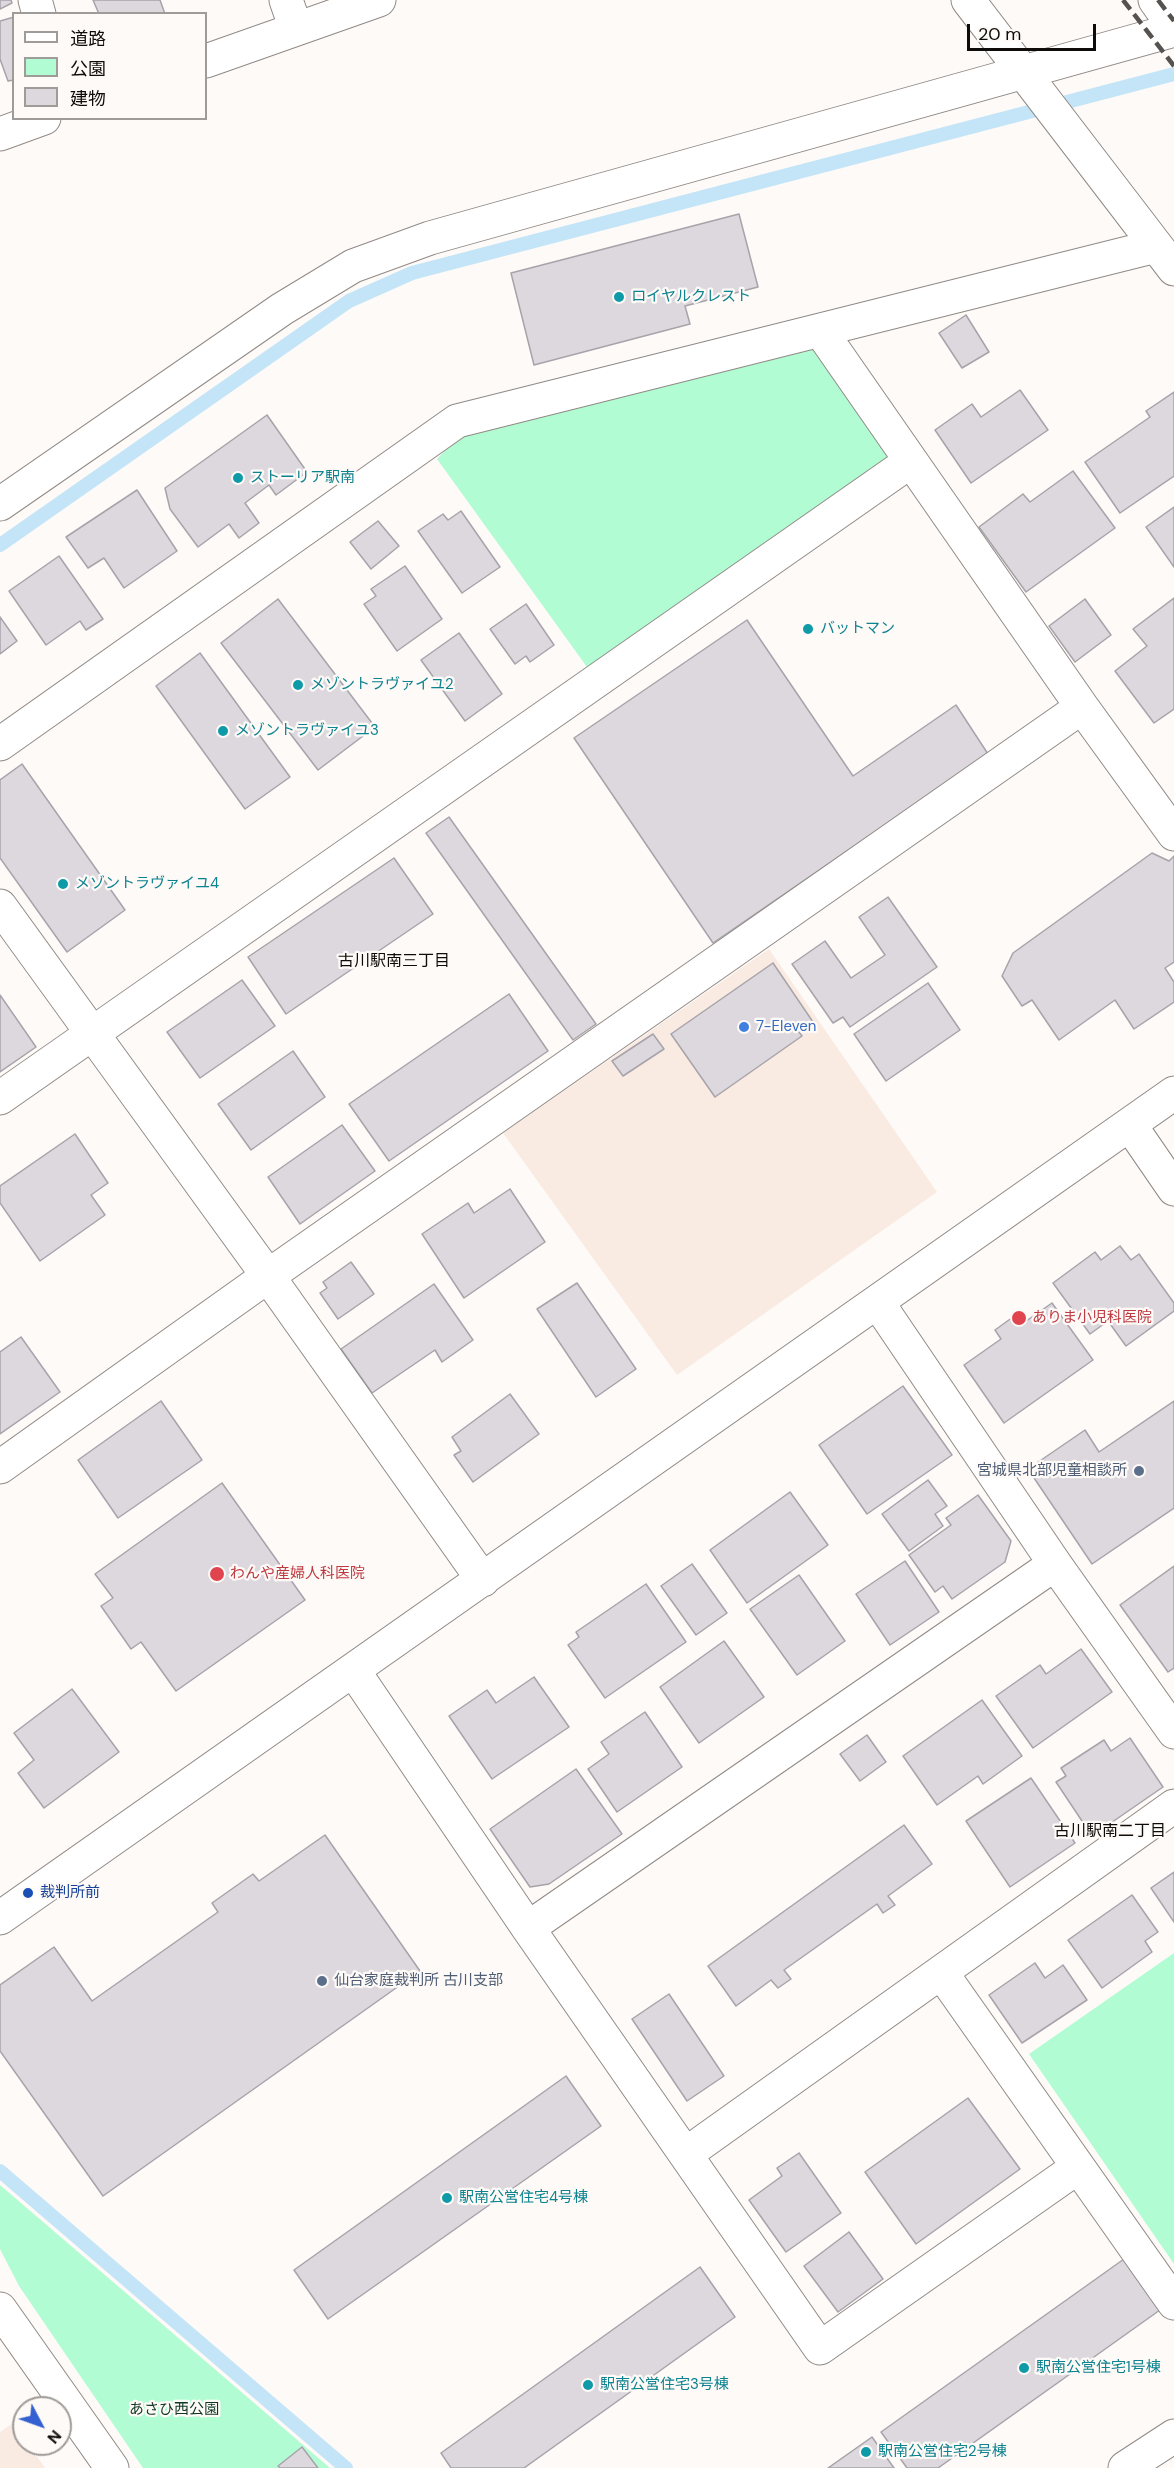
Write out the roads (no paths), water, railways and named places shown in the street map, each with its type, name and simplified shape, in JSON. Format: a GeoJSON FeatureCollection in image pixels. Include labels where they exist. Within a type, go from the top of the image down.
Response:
{"type":"FeatureCollection","features":[{"type":"Feature","properties":{"kind":"street"},"geometry":{"type":"LineString","coordinates":[[207,60],[291,15],[379,0]]}},
{"type":"Feature","properties":{"kind":"street"},"geometry":{"type":"LineString","coordinates":[[0,744],[457,421],[820,330],[1165,257],[968,0]]}},
{"type":"Feature","properties":{"kind":"street"},"geometry":{"type":"LineString","coordinates":[[0,504],[282,309],[353,266],[430,238],[1030,80],[1174,29],[1155,0]]}},
{"type":"Feature","properties":{"kind":"street"},"geometry":{"type":"LineString","coordinates":[[0,134],[38,120]]}},
{"type":"Feature","properties":{"kind":"street"},"geometry":{"type":"LineString","coordinates":[[820,330],[1082,707],[1174,834]]}},
{"type":"Feature","properties":{"kind":"street"},"geometry":{"type":"LineString","coordinates":[[0,1098],[911,461]]}},
{"type":"Feature","properties":{"kind":"street"},"geometry":{"type":"LineString","coordinates":[[0,1467],[268,1276],[1082,707]]}},
{"type":"Feature","properties":{"kind":"street"},"geometry":{"type":"LineString","coordinates":[[0,906],[268,1276],[483,1580]]}},
{"type":"Feature","properties":{"kind":"street"},"geometry":{"type":"LineString","coordinates":[[0,1918],[1174,1093]]}},
{"type":"Feature","properties":{"kind":"street"},"geometry":{"type":"LineString","coordinates":[[1130,1125],[1174,1189]]}},
{"type":"Feature","properties":{"kind":"street"},"geometry":{"type":"LineString","coordinates":[[878,1303],[1055,1563],[1174,1732]]}},
{"type":"Feature","properties":{"kind":"street"},"geometry":{"type":"LineString","coordinates":[[528,1928],[1055,1563]]}},
{"type":"Feature","properties":{"kind":"street"},"geometry":{"type":"LineString","coordinates":[[353,1670],[528,1928],[820,2348],[1078,2168]]}},
{"type":"Feature","properties":{"kind":"street"},"geometry":{"type":"LineString","coordinates":[[686,2154],[1174,1806]]}},
{"type":"Feature","properties":{"kind":"street"},"geometry":{"type":"LineString","coordinates":[[941,1972],[1174,2303]]}},
{"type":"Feature","properties":{"kind":"street"},"geometry":{"type":"LineString","coordinates":[[0,2309],[112,2468]]}},
{"type":"Feature","properties":{"kind":"street"},"geometry":{"type":"LineString","coordinates":[[1125,2468],[1174,2436]]}},
{"type":"Feature","properties":{"kind":"waterway"},"geometry":{"type":"LineString","coordinates":[[0,545],[349,301],[412,273],[1174,74]]}},
{"type":"Feature","properties":{"kind":"waterway"},"geometry":{"type":"LineString","coordinates":[[0,2171],[346,2468]]}},
{"type":"Feature","properties":{"kind":"railway"},"geometry":{"type":"LineString","coordinates":[[1123,0],[1174,66]]}},
{"type":"Feature","properties":{"kind":"railway"},"geometry":{"type":"LineString","coordinates":[[1158,0],[1174,21]]}},
{"type":"Feature","properties":{"kind":"place","name":"ロイヤルクレスト"},"geometry":{"type":"Point","coordinates":[619,297]}},
{"type":"Feature","properties":{"kind":"place","name":"ストーリア駅南"},"geometry":{"type":"Point","coordinates":[238,478]}},
{"type":"Feature","properties":{"kind":"place","name":"バットマン"},"geometry":{"type":"Point","coordinates":[808,629]}},
{"type":"Feature","properties":{"kind":"place","name":"メゾントラヴァイユ2"},"geometry":{"type":"Point","coordinates":[298,685]}},
{"type":"Feature","properties":{"kind":"place","name":"メゾントラヴァイユ3"},"geometry":{"type":"Point","coordinates":[223,731]}},
{"type":"Feature","properties":{"kind":"place","name":"メゾントラヴァイユ4"},"geometry":{"type":"Point","coordinates":[63,884]}},
{"type":"Feature","properties":{"kind":"place","name":"7-Eleven"},"geometry":{"type":"Point","coordinates":[744,1027]}},
{"type":"Feature","properties":{"kind":"place","name":"ありま小児科医院"},"geometry":{"type":"Point","coordinates":[1019,1318]}},
{"type":"Feature","properties":{"kind":"place","name":"宮城県北部児童相談所"},"geometry":{"type":"Point","coordinates":[1139,1471]}},
{"type":"Feature","properties":{"kind":"place","name":"わんや産婦人科医院"},"geometry":{"type":"Point","coordinates":[217,1574]}},
{"type":"Feature","properties":{"kind":"place","name":"裁判所前"},"geometry":{"type":"Point","coordinates":[28,1893]}},
{"type":"Feature","properties":{"kind":"place","name":"仙台家庭裁判所 古川支部"},"geometry":{"type":"Point","coordinates":[322,1981]}},
{"type":"Feature","properties":{"kind":"place","name":"駅南公営住宅4号棟"},"geometry":{"type":"Point","coordinates":[447,2198]}},
{"type":"Feature","properties":{"kind":"place","name":"駅南公営住宅1号棟"},"geometry":{"type":"Point","coordinates":[1024,2368]}},
{"type":"Feature","properties":{"kind":"place","name":"駅南公営住宅3号棟"},"geometry":{"type":"Point","coordinates":[588,2385]}},
{"type":"Feature","properties":{"kind":"place","name":"駅南公営住宅2号棟"},"geometry":{"type":"Point","coordinates":[866,2452]}},
{"type":"Feature","properties":{"kind":"district","name":"古川駅南三丁目"},"geometry":{"type":"Point","coordinates":[394,962]}},
{"type":"Feature","properties":{"kind":"district","name":"古川駅南二丁目"},"geometry":{"type":"Point","coordinates":[1110,1832]}},
{"type":"Feature","properties":{"kind":"park label","name":"あさひ西公園"},"geometry":{"type":"Point","coordinates":[174,2410]}}]}
